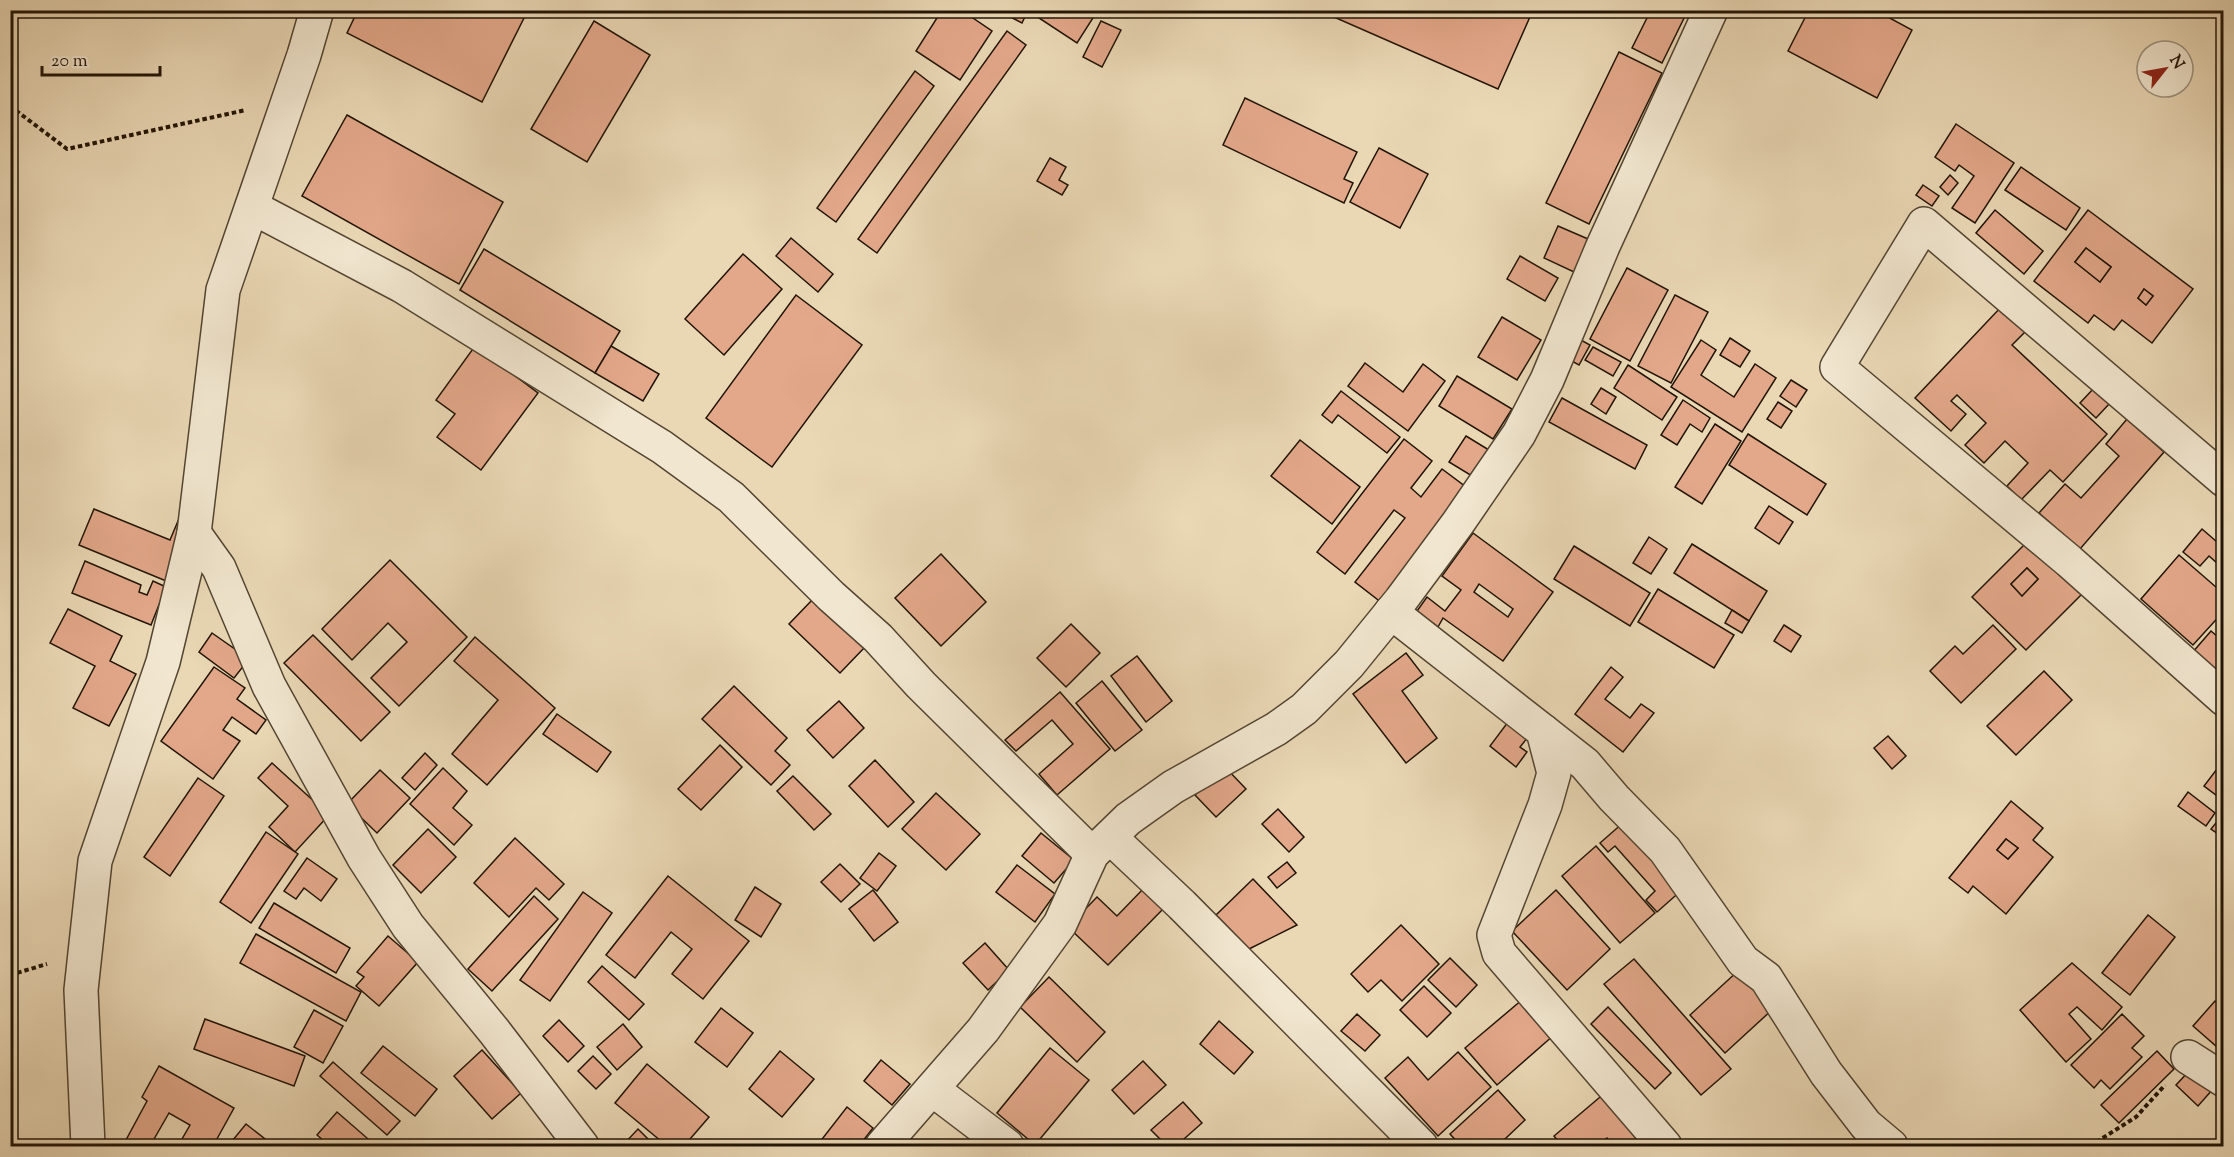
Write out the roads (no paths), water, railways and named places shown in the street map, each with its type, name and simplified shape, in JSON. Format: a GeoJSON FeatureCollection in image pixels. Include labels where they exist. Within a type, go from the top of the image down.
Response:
{"type":"FeatureCollection","features":[{"type":"Feature","properties":{"kind":"street"},"geometry":{"type":"LineString","coordinates":[[88,1146],[81,990],[95,861],[163,662],[194,533],[223,290],[317,10]]}},
{"type":"Feature","properties":{"kind":"street"},"geometry":{"type":"LineString","coordinates":[[882,1146],[983,1030],[1060,924],[1101,845],[1128,819],[1173,788],[1276,729],[1304,709],[1349,664],[1458,523],[1519,434],[1547,380],[1608,236],[1711,10]]}},
{"type":"Feature","properties":{"kind":"street"},"geometry":{"type":"LineString","coordinates":[[252,207],[402,286],[662,447],[731,497],[831,596],[878,638],[921,685],[1101,845],[1182,905],[1420,1146]]}},
{"type":"Feature","properties":{"kind":"street"},"geometry":{"type":"LineString","coordinates":[[2223,480],[1924,224],[1837,367],[2069,561],[2223,699]]}},
{"type":"Feature","properties":{"kind":"street"},"geometry":{"type":"LineString","coordinates":[[194,533],[219,568],[269,686],[364,858],[408,926],[494,1031],[582,1146]]}},
{"type":"Feature","properties":{"kind":"street"},"geometry":{"type":"LineString","coordinates":[[1391,612],[1585,764],[1614,798],[1665,850],[1743,961],[1766,978],[1796,1028],[1833,1082],[1866,1125],[1891,1146]]}},
{"type":"Feature","properties":{"kind":"street"},"geometry":{"type":"LineString","coordinates":[[1543,732],[1554,773],[1545,805],[1494,935],[1499,953],[1665,1146]]}},
{"type":"Feature","properties":{"kind":"street"},"geometry":{"type":"LineString","coordinates":[[2188,1057],[2223,1080]]}},
{"type":"Feature","properties":{"kind":"street"},"geometry":{"type":"LineString","coordinates":[[932,1089],[1006,1146]]}}]}
